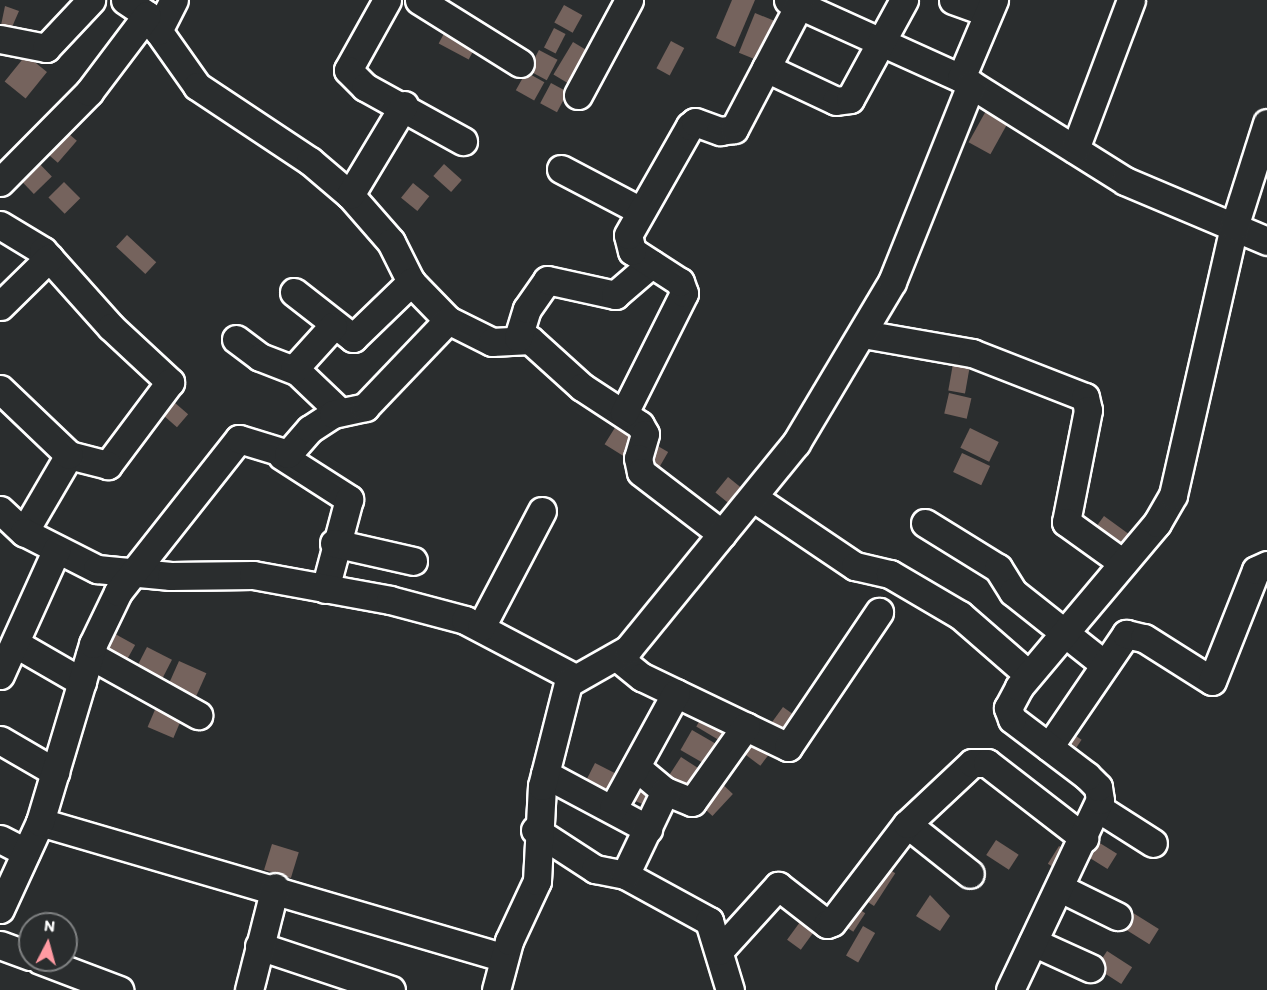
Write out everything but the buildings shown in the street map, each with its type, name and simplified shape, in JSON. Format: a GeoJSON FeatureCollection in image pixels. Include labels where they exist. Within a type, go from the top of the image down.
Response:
{"type":"FeatureCollection","features":[{"type":"Feature","properties":{"kind":"street"},"geometry":{"type":"LineString","coordinates":[[0,39],[46,48],[91,0]]}},
{"type":"Feature","properties":{"kind":"street"},"geometry":{"type":"LineString","coordinates":[[125,0],[153,23],[197,86],[310,161],[350,195],[392,242],[411,282],[448,320],[492,342],[518,338],[530,340],[582,387],[624,413],[645,434],[638,458],[641,472],[722,534]]}},
{"type":"Feature","properties":{"kind":"street"},"geometry":{"type":"LineString","coordinates":[[4,170],[89,92],[174,0]]}},
{"type":"Feature","properties":{"kind":"street"},"geometry":{"type":"LineString","coordinates":[[387,0],[348,70],[365,87],[404,105],[463,141]]}},
{"type":"Feature","properties":{"kind":"street"},"geometry":{"type":"LineString","coordinates":[[578,94],[629,0]]}},
{"type":"Feature","properties":{"kind":"street"},"geometry":{"type":"LineString","coordinates":[[766,68],[844,102],[856,92],[904,0]]}},
{"type":"Feature","properties":{"kind":"street"},"geometry":{"type":"LineString","coordinates":[[496,990],[503,957],[537,881],[536,830],[544,813],[545,774],[573,677],[617,657],[754,498],[796,443],[863,334],[901,262],[991,7],[953,0]]}},
{"type":"Feature","properties":{"kind":"street"},"geometry":{"type":"LineString","coordinates":[[1075,149],[1131,0]]}},
{"type":"Feature","properties":{"kind":"street"},"geometry":{"type":"LineString","coordinates":[[624,413],[684,293],[680,282],[651,264],[626,240],[685,131],[695,122],[720,131],[734,129],[766,68],[793,2],[883,41],[966,81],[1125,181],[1267,241]]}},
{"type":"Feature","properties":{"kind":"street"},"geometry":{"type":"LineString","coordinates":[[433,3],[520,63]]}},
{"type":"Feature","properties":{"kind":"street"},"geometry":{"type":"LineString","coordinates":[[350,195],[404,105]]}},
{"type":"Feature","properties":{"kind":"street"},"geometry":{"type":"LineString","coordinates":[[1010,990],[1098,808],[1098,787],[1012,719],[1008,708],[1029,675],[1123,563],[1173,495],[1234,227],[1267,123]]}},
{"type":"Feature","properties":{"kind":"street"},"geometry":{"type":"LineString","coordinates":[[561,169],[641,211]]}},
{"type":"Feature","properties":{"kind":"street"},"geometry":{"type":"LineString","coordinates":[[0,225],[49,258],[170,382],[108,465],[69,455],[0,389]]}},
{"type":"Feature","properties":{"kind":"street"},"geometry":{"type":"LineString","coordinates":[[0,306],[49,258]]}},
{"type":"Feature","properties":{"kind":"street"},"geometry":{"type":"LineString","coordinates":[[518,338],[527,309],[547,280],[615,295],[651,264]]}},
{"type":"Feature","properties":{"kind":"street"},"geometry":{"type":"LineString","coordinates":[[294,292],[345,336],[358,337],[411,282]]}},
{"type":"Feature","properties":{"kind":"street"},"geometry":{"type":"LineString","coordinates":[[282,456],[310,429],[340,412],[365,407],[448,320]]}},
{"type":"Feature","properties":{"kind":"street"},"geometry":{"type":"LineString","coordinates":[[294,369],[333,326]]}},
{"type":"Feature","properties":{"kind":"street"},"geometry":{"type":"LineString","coordinates":[[863,334],[972,353],[1085,397],[1088,410],[1066,522],[1123,563]]}},
{"type":"Feature","properties":{"kind":"street"},"geometry":{"type":"LineString","coordinates":[[236,339],[260,357],[294,369],[340,412]]}},
{"type":"Feature","properties":{"kind":"street"},"geometry":{"type":"LineString","coordinates":[[0,909],[40,822],[90,655],[114,598],[238,439],[252,439],[346,494],[348,506],[334,543],[325,589]]}},
{"type":"Feature","properties":{"kind":"street"},"geometry":{"type":"LineString","coordinates":[[24,532],[69,455]]}},
{"type":"Feature","properties":{"kind":"street"},"geometry":{"type":"LineString","coordinates":[[754,498],[855,566],[896,577],[960,615],[1029,675]]}},
{"type":"Feature","properties":{"kind":"street"},"geometry":{"type":"LineString","coordinates":[[0,510],[24,532],[97,569],[253,574],[325,589],[481,627],[573,677]]}},
{"type":"Feature","properties":{"kind":"street"},"geometry":{"type":"LineString","coordinates":[[481,627],[542,511]]}},
{"type":"Feature","properties":{"kind":"street"},"geometry":{"type":"LineString","coordinates":[[925,523],[998,568],[1013,592],[1066,630],[1105,665]]}},
{"type":"Feature","properties":{"kind":"street"},"geometry":{"type":"LineString","coordinates":[[334,543],[412,561]]}},
{"type":"Feature","properties":{"kind":"street"},"geometry":{"type":"LineString","coordinates":[[0,675],[18,645],[57,549]]}},
{"type":"Feature","properties":{"kind":"street"},"geometry":{"type":"LineString","coordinates":[[1049,747],[1105,665],[1120,638],[1137,635],[1212,681],[1256,570],[1267,565]]}},
{"type":"Feature","properties":{"kind":"street"},"geometry":{"type":"LineString","coordinates":[[617,657],[633,672],[788,747],[879,612]]}},
{"type":"Feature","properties":{"kind":"street"},"geometry":{"type":"LineString","coordinates":[[18,645],[82,682]]}},
{"type":"Feature","properties":{"kind":"street"},"geometry":{"type":"LineString","coordinates":[[90,655],[198,715]]}},
{"type":"Feature","properties":{"kind":"street"},"geometry":{"type":"LineString","coordinates":[[613,808],[676,693]]}},
{"type":"Feature","properties":{"kind":"street"},"geometry":{"type":"LineString","coordinates":[[636,767],[664,791],[686,801],[696,798],[746,726]]}},
{"type":"Feature","properties":{"kind":"street"},"geometry":{"type":"LineString","coordinates":[[0,740],[55,772]]}},
{"type":"Feature","properties":{"kind":"street"},"geometry":{"type":"LineString","coordinates":[[718,951],[778,886],[827,924],[832,922],[906,824],[979,761],[1084,838]]}},
{"type":"Feature","properties":{"kind":"street"},"geometry":{"type":"LineString","coordinates":[[545,774],[613,808],[648,829]]}},
{"type":"Feature","properties":{"kind":"street"},"geometry":{"type":"LineString","coordinates":[[625,875],[664,791]]}},
{"type":"Feature","properties":{"kind":"street"},"geometry":{"type":"LineString","coordinates":[[1098,808],[1152,843]]}},
{"type":"Feature","properties":{"kind":"street"},"geometry":{"type":"LineString","coordinates":[[40,822],[275,887],[503,957]]}},
{"type":"Feature","properties":{"kind":"street"},"geometry":{"type":"LineString","coordinates":[[906,824],[970,874]]}},
{"type":"Feature","properties":{"kind":"street"},"geometry":{"type":"LineString","coordinates":[[536,830],[595,869],[625,875],[710,921],[730,990]]}},
{"type":"Feature","properties":{"kind":"street"},"geometry":{"type":"LineString","coordinates":[[0,839],[26,852]]}},
{"type":"Feature","properties":{"kind":"street"},"geometry":{"type":"LineString","coordinates":[[249,990],[275,887]]}},
{"type":"Feature","properties":{"kind":"street"},"geometry":{"type":"LineString","coordinates":[[1060,888],[1118,916]]}},
{"type":"Feature","properties":{"kind":"street"},"geometry":{"type":"LineString","coordinates":[[1033,942],[1090,968]]}},
{"type":"Feature","properties":{"kind":"street"},"geometry":{"type":"LineString","coordinates":[[0,945],[18,952]]}},
{"type":"Feature","properties":{"kind":"street"},"geometry":{"type":"LineString","coordinates":[[259,946],[391,990]]}},
{"type":"Feature","properties":{"kind":"street"},"geometry":{"type":"LineString","coordinates":[[72,972],[119,990]]}}]}
